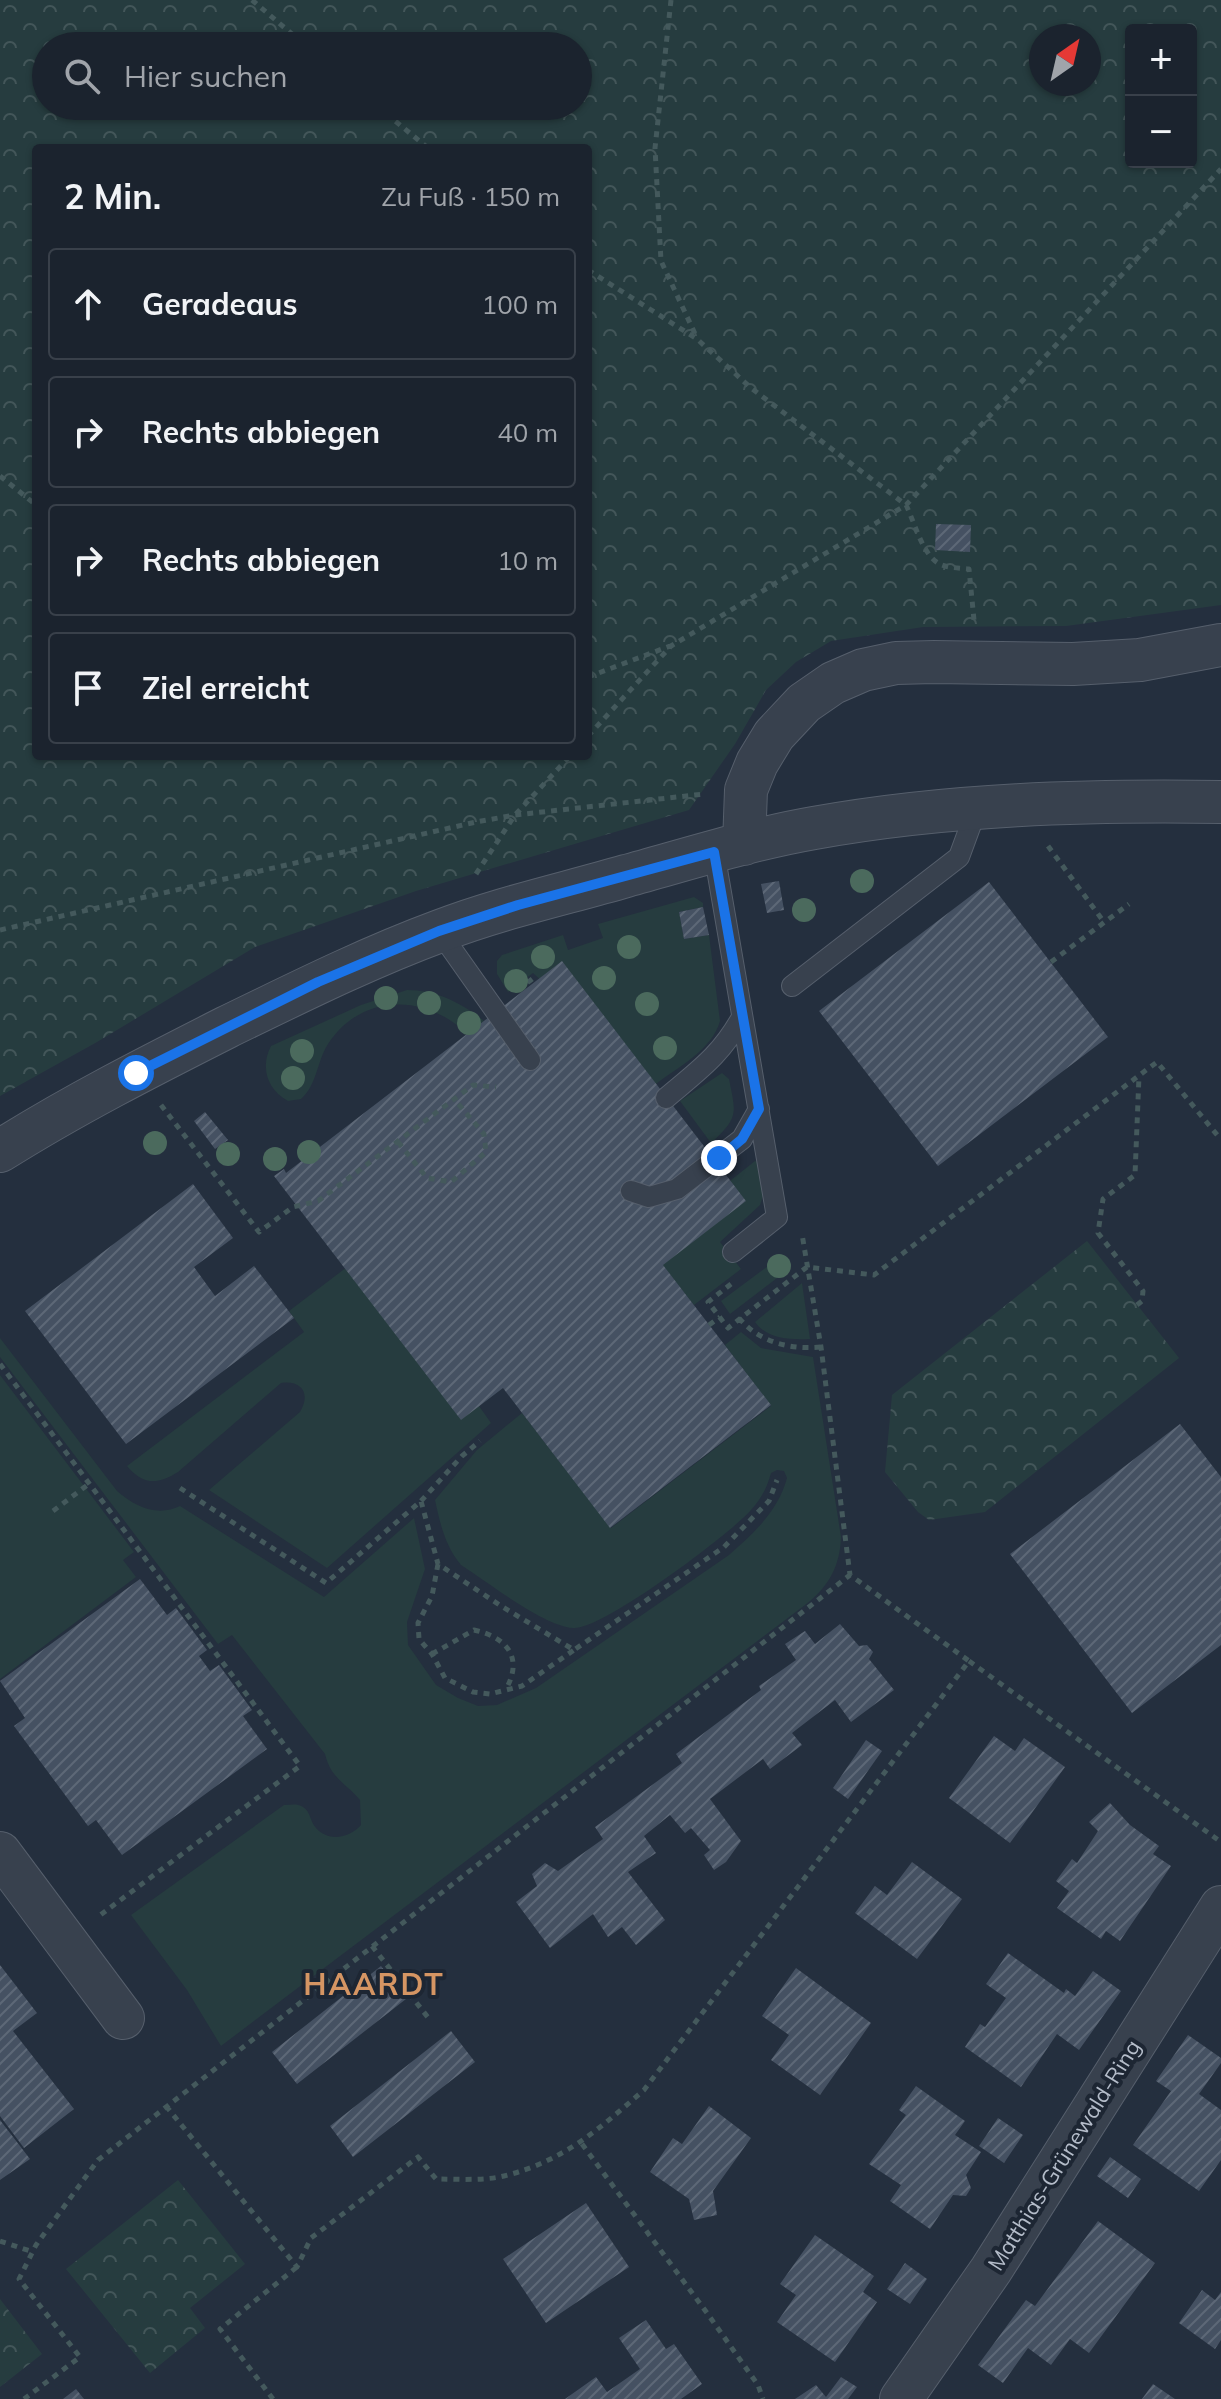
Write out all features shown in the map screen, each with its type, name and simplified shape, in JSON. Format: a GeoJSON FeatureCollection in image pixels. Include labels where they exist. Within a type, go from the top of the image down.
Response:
{"type":"FeatureCollection","features":[{"type":"Feature","properties":{"kind":"street"},"geometry":{"type":"LineString","coordinates":[[729,848],[746,790],[757,763],[774,735],[804,703],[833,683],[863,670],[896,663],[922,662],[1073,664],[1140,660],[1221,645]]}},
{"type":"Feature","properties":{"kind":"street"},"geometry":{"type":"LineString","coordinates":[[0,1151],[136,1073],[318,982],[439,931],[518,905],[814,828],[977,808],[1128,801],[1221,802]]}},
{"type":"Feature","properties":{"kind":"street"},"geometry":{"type":"LineString","coordinates":[[0,1853],[123,2018]]}},
{"type":"Feature","properties":{"kind":"street","name":"Matthias-Grünewald-Ring"},"geometry":{"type":"LineString","coordinates":[[901,2399],[991,2270],[1221,1907]]}},
{"type":"Feature","properties":{"kind":"lane"},"geometry":{"type":"LineString","coordinates":[[792,986],[959,857],[977,808]]}},
{"type":"Feature","properties":{"kind":"lane"},"geometry":{"type":"LineString","coordinates":[[729,848],[742,1017],[777,1217],[733,1252]]}},
{"type":"Feature","properties":{"kind":"lane"},"geometry":{"type":"LineString","coordinates":[[439,931],[530,1060]]}},
{"type":"Feature","properties":{"kind":"lane"},"geometry":{"type":"LineString","coordinates":[[666,1098],[715,1057],[742,1017]]}},
{"type":"Feature","properties":{"kind":"lane"},"geometry":{"type":"LineString","coordinates":[[631,1191],[649,1197],[677,1189],[742,1139],[759,1109]]}},
{"type":"Feature","properties":{"kind":"path"},"geometry":{"type":"LineString","coordinates":[[252,0],[290,32]]}},
{"type":"Feature","properties":{"kind":"path"},"geometry":{"type":"LineString","coordinates":[[671,0],[655,148],[661,261],[697,339]]}},
{"type":"Feature","properties":{"kind":"path"},"geometry":{"type":"LineString","coordinates":[[394,120],[423,144]]}},
{"type":"Feature","properties":{"kind":"path"},"geometry":{"type":"LineString","coordinates":[[592,676],[671,646],[906,505],[1221,169]]}},
{"type":"Feature","properties":{"kind":"path"},"geometry":{"type":"LineString","coordinates":[[592,273],[697,339],[751,388],[906,505],[920,533],[925,553],[940,565],[969,569]]}},
{"type":"Feature","properties":{"kind":"path"},"geometry":{"type":"LineString","coordinates":[[0,476],[32,502]]}},
{"type":"Feature","properties":{"kind":"path"},"geometry":{"type":"LineString","coordinates":[[592,732],[671,646]]}},
{"type":"Feature","properties":{"kind":"path"},"geometry":{"type":"LineString","coordinates":[[515,815],[566,760]]}},
{"type":"Feature","properties":{"kind":"path"},"geometry":{"type":"LineString","coordinates":[[0,930],[515,815],[746,790]]}},
{"type":"Feature","properties":{"kind":"path"},"geometry":{"type":"LineString","coordinates":[[1019,806],[1104,922]]}},
{"type":"Feature","properties":{"kind":"path"},"geometry":{"type":"LineString","coordinates":[[1051,962],[1129,904]]}},
{"type":"Feature","properties":{"kind":"path"},"geometry":{"type":"LineString","coordinates":[[513,994],[536,976]]}},
{"type":"Feature","properties":{"kind":"path"},"geometry":{"type":"LineString","coordinates":[[722,1291],[708,1302],[728,1328],[807,1267],[874,1275],[1157,1062],[1218,1136]]}},
{"type":"Feature","properties":{"kind":"path"},"geometry":{"type":"LineString","coordinates":[[136,1073],[259,1232],[293,1207],[318,1201],[473,1085],[496,1087]]}},
{"type":"Feature","properties":{"kind":"path"},"geometry":{"type":"LineString","coordinates":[[1137,1305],[1142,1301],[1143,1291],[1098,1233],[1103,1199],[1135,1175],[1139,1076]]}},
{"type":"Feature","properties":{"kind":"path"},"geometry":{"type":"LineString","coordinates":[[398,1142],[427,1178],[451,1182],[486,1152],[484,1134],[454,1099]]}},
{"type":"Feature","properties":{"kind":"path"},"geometry":{"type":"LineString","coordinates":[[709,1325],[720,1317]]}},
{"type":"Feature","properties":{"kind":"path"},"geometry":{"type":"LineString","coordinates":[[739,1318],[766,1340],[807,1348],[821,1347]]}},
{"type":"Feature","properties":{"kind":"path"},"geometry":{"type":"LineString","coordinates":[[0,1364],[300,1766],[66,1941]]}},
{"type":"Feature","properties":{"kind":"path"},"geometry":{"type":"LineString","coordinates":[[180,1488],[326,1583],[421,1501],[480,1441]]}},
{"type":"Feature","properties":{"kind":"path"},"geometry":{"type":"LineString","coordinates":[[421,1501],[438,1564],[432,1596],[418,1623],[419,1639],[432,1654],[445,1678],[473,1692],[490,1694],[522,1686],[724,1547],[769,1501],[777,1480]]}},
{"type":"Feature","properties":{"kind":"path"},"geometry":{"type":"LineString","coordinates":[[53,1511],[90,1483]]}},
{"type":"Feature","properties":{"kind":"path"},"geometry":{"type":"LineString","coordinates":[[438,1564],[574,1650]]}},
{"type":"Feature","properties":{"kind":"path"},"geometry":{"type":"LineString","coordinates":[[24,2399],[80,2357],[19,2279],[33,2252],[98,2160],[850,1575],[1221,1842]]}},
{"type":"Feature","properties":{"kind":"path"},"geometry":{"type":"LineString","coordinates":[[432,1654],[474,1630],[491,1634],[505,1644],[514,1660],[505,1690]]}},
{"type":"Feature","properties":{"kind":"path"},"geometry":{"type":"LineString","coordinates":[[273,2399],[220,2329],[297,2267],[311,2238],[418,2157],[436,2179],[502,2177],[540,2164],[582,2144],[644,2090],[969,1661]]}},
{"type":"Feature","properties":{"kind":"path"},"geometry":{"type":"LineString","coordinates":[[372,1946],[430,2020]]}},
{"type":"Feature","properties":{"kind":"path"},"geometry":{"type":"LineString","coordinates":[[166,2106],[297,2267]]}},
{"type":"Feature","properties":{"kind":"path"},"geometry":{"type":"LineString","coordinates":[[582,2144],[707,2313],[758,2385],[763,2399]]}},
{"type":"Feature","properties":{"kind":"path"},"geometry":{"type":"LineString","coordinates":[[0,2241],[33,2252]]}},
{"type":"Feature","properties":{"kind":"green space"},"geometry":{"type":"Polygon","coordinates":[[[0,0],[1221,0],[1221,605],[1066,626],[923,627],[831,641],[796,662],[766,690],[735,744],[689,810],[416,891],[255,947],[0,1096],[0,0]]]}},
{"type":"Feature","properties":{"kind":"green space"},"geometry":{"type":"Polygon","coordinates":[[[694,897],[703,903],[703,907],[679,912],[684,939],[709,935],[720,1021],[710,1041],[702,1049],[656,1084],[533,973],[508,992],[497,974],[497,961],[502,955],[563,935],[568,950],[603,938],[598,924],[694,897]]]}},
{"type":"Feature","properties":{"kind":"green space"},"geometry":{"type":"Polygon","coordinates":[[[407,990],[428,992],[448,999],[484,1021],[467,1034],[433,1011],[394,1004],[376,1008],[358,1015],[342,1027],[328,1044],[310,1087],[301,1099],[288,1101],[275,1091],[266,1070],[271,1046],[361,1005],[407,990]]]}},
{"type":"Feature","properties":{"kind":"green space"},"geometry":{"type":"Polygon","coordinates":[[[722,1073],[729,1079],[734,1108],[731,1121],[711,1143],[680,1101],[722,1073]]]}},
{"type":"Feature","properties":{"kind":"green space"},"geometry":{"type":"Polygon","coordinates":[[[500,1151],[687,1215],[755,1161],[758,1162],[763,1196],[760,1205],[720,1242],[741,1269],[694,1305],[663,1266],[479,1406],[491,1423],[327,1568],[209,1490],[300,1412],[305,1399],[299,1386],[281,1383],[170,1476],[157,1481],[145,1480],[127,1466],[304,1332],[289,1311],[500,1151]]]}},
{"type":"Feature","properties":{"kind":"green space"},"geometry":{"type":"Polygon","coordinates":[[[1087,1241],[1179,1358],[985,1512],[929,1520],[918,1512],[885,1472],[892,1395],[1087,1241]]]}},
{"type":"Feature","properties":{"kind":"green space"},"geometry":{"type":"Polygon","coordinates":[[[780,1257],[785,1272],[730,1314],[721,1301],[780,1257]]]}},
{"type":"Feature","properties":{"kind":"green space"},"geometry":{"type":"Polygon","coordinates":[[[802,1283],[810,1339],[780,1337],[760,1328],[755,1322],[802,1283]]]}},
{"type":"Feature","properties":{"kind":"green space"},"geometry":{"type":"Polygon","coordinates":[[[741,1332],[761,1348],[813,1357],[841,1537],[836,1565],[823,1588],[809,1602],[221,2046],[187,1990],[131,1915],[284,1805],[303,1807],[321,1833],[340,1837],[352,1833],[361,1825],[360,1800],[335,1775],[325,1754],[232,1635],[218,1644],[0,1357],[0,1338],[124,1497],[147,1509],[163,1511],[180,1506],[324,1597],[414,1518],[425,1569],[407,1622],[408,1645],[436,1685],[478,1706],[497,1705],[536,1688],[729,1555],[772,1511],[787,1478],[784,1471],[771,1473],[755,1506],[718,1539],[636,1599],[588,1625],[573,1628],[531,1612],[461,1565],[447,1542],[435,1500],[477,1450],[522,1413],[611,1528],[771,1406],[725,1345],[741,1332]]]}},
{"type":"Feature","properties":{"kind":"green space"},"geometry":{"type":"Polygon","coordinates":[[[0,1375],[134,1552],[123,1560],[136,1577],[0,1679],[0,1375]]]}},
{"type":"Feature","properties":{"kind":"green space"},"geometry":{"type":"Polygon","coordinates":[[[178,2180],[245,2264],[190,2308],[205,2328],[150,2373],[66,2269],[178,2180]]]}},
{"type":"Feature","properties":{"kind":"green space"},"geometry":{"type":"Polygon","coordinates":[[[0,2299],[42,2354],[0,2387],[0,2299]]]}},
{"type":"Feature","properties":{"kind":"building"},"geometry":{"type":"Polygon","coordinates":[[[936,524],[971,525],[970,552],[935,550],[936,524]]]}},
{"type":"Feature","properties":{"kind":"building"},"geometry":{"type":"Polygon","coordinates":[[[779,881],[784,910],[767,913],[761,884],[779,881]]]}},
{"type":"Feature","properties":{"kind":"building"},"geometry":{"type":"Polygon","coordinates":[[[989,882],[1108,1037],[938,1166],[819,1011],[989,882]]]}},
{"type":"Feature","properties":{"kind":"building"},"geometry":{"type":"Polygon","coordinates":[[[703,907],[709,935],[684,939],[679,912],[703,907]]]}},
{"type":"Feature","properties":{"kind":"building"},"geometry":{"type":"Polygon","coordinates":[[[562,961],[746,1201],[663,1265],[771,1405],[610,1528],[503,1388],[461,1420],[274,1176],[284,1169],[286,1173],[562,961]]]}},
{"type":"Feature","properties":{"kind":"building"},"geometry":{"type":"Polygon","coordinates":[[[205,1112],[228,1140],[215,1149],[194,1121],[205,1112]]]}},
{"type":"Feature","properties":{"kind":"building"},"geometry":{"type":"Polygon","coordinates":[[[193,1184],[233,1238],[194,1267],[215,1296],[254,1266],[294,1318],[126,1444],[25,1311],[193,1184]]]}},
{"type":"Feature","properties":{"kind":"building"},"geometry":{"type":"Polygon","coordinates":[[[1180,1424],[1221,1477],[1221,1645],[1132,1713],[1010,1554],[1180,1424]]]}},
{"type":"Feature","properties":{"kind":"building"},"geometry":{"type":"Polygon","coordinates":[[[140,1579],[167,1615],[176,1608],[207,1650],[199,1656],[210,1671],[219,1665],[252,1710],[243,1716],[267,1749],[122,1855],[96,1820],[88,1826],[14,1726],[25,1718],[0,1681],[140,1579]]]}},
{"type":"Feature","properties":{"kind":"building"},"geometry":{"type":"Polygon","coordinates":[[[840,1624],[859,1646],[867,1645],[873,1652],[869,1659],[894,1690],[851,1722],[835,1700],[792,1733],[802,1745],[770,1769],[763,1759],[710,1799],[741,1841],[726,1862],[714,1870],[704,1855],[710,1850],[691,1828],[685,1833],[670,1815],[644,1836],[656,1853],[628,1872],[665,1920],[636,1945],[622,1927],[608,1937],[593,1914],[550,1948],[516,1902],[537,1886],[532,1874],[545,1863],[558,1871],[603,1839],[595,1827],[682,1763],[676,1754],[796,1660],[785,1644],[805,1631],[815,1644],[840,1624]]]}},
{"type":"Feature","properties":{"kind":"building"},"geometry":{"type":"Polygon","coordinates":[[[994,1736],[1015,1751],[1024,1738],[1065,1767],[1010,1843],[949,1798],[994,1736]]]}},
{"type":"Feature","properties":{"kind":"building"},"geometry":{"type":"Polygon","coordinates":[[[866,1740],[882,1751],[848,1799],[833,1788],[866,1740]]]}},
{"type":"Feature","properties":{"kind":"building"},"geometry":{"type":"Polygon","coordinates":[[[1110,1803],[1130,1825],[1159,1846],[1153,1854],[1171,1866],[1120,1941],[1106,1931],[1101,1939],[1057,1908],[1069,1891],[1056,1881],[1072,1859],[1077,1863],[1098,1831],[1089,1822],[1110,1803]]]}},
{"type":"Feature","properties":{"kind":"building"},"geometry":{"type":"Polygon","coordinates":[[[912,1862],[962,1899],[917,1959],[855,1913],[875,1886],[887,1895],[912,1862]]]}},
{"type":"Feature","properties":{"kind":"building"},"geometry":{"type":"Polygon","coordinates":[[[1008,1953],[1064,1993],[1066,1989],[1075,1996],[1093,1971],[1121,1991],[1079,2050],[1057,2034],[1021,2087],[965,2047],[980,2024],[985,2027],[1006,1998],[986,1984],[1008,1953]]]}},
{"type":"Feature","properties":{"kind":"building"},"geometry":{"type":"Polygon","coordinates":[[[0,1965],[37,2013],[13,2031],[74,2109],[24,2148],[0,2116],[0,1965]]]}},
{"type":"Feature","properties":{"kind":"building"},"geometry":{"type":"Polygon","coordinates":[[[381,1966],[406,1999],[297,2084],[272,2052],[381,1966]]]}},
{"type":"Feature","properties":{"kind":"building"},"geometry":{"type":"Polygon","coordinates":[[[796,1968],[871,2023],[820,2095],[771,2060],[789,2035],[762,2016],[796,1968]]]}},
{"type":"Feature","properties":{"kind":"building"},"geometry":{"type":"Polygon","coordinates":[[[451,2031],[475,2062],[353,2157],[330,2126],[451,2031]]]}},
{"type":"Feature","properties":{"kind":"building"},"geometry":{"type":"Polygon","coordinates":[[[1188,2035],[1221,2058],[1221,2063],[1199,2094],[1221,2110],[1221,2160],[1199,2191],[1133,2145],[1171,2091],[1156,2081],[1188,2035]]]}},
{"type":"Feature","properties":{"kind":"building"},"geometry":{"type":"Polygon","coordinates":[[[916,2086],[965,2121],[955,2135],[981,2152],[966,2175],[971,2188],[966,2196],[953,2195],[930,2229],[890,2201],[901,2185],[869,2164],[906,2115],[899,2110],[916,2086]]]}},
{"type":"Feature","properties":{"kind":"building"},"geometry":{"type":"Polygon","coordinates":[[[709,2106],[751,2138],[713,2191],[717,2215],[694,2220],[689,2199],[650,2172],[673,2138],[682,2144],[709,2106]]]}},
{"type":"Feature","properties":{"kind":"building"},"geometry":{"type":"Polygon","coordinates":[[[998,2118],[1023,2135],[1004,2163],[979,2146],[998,2118]]]}},
{"type":"Feature","properties":{"kind":"building"},"geometry":{"type":"Polygon","coordinates":[[[0,2120],[30,2159],[0,2180],[0,2120]]]}},
{"type":"Feature","properties":{"kind":"building"},"geometry":{"type":"Polygon","coordinates":[[[1110,2157],[1141,2179],[1128,2198],[1097,2176],[1110,2157]]]}},
{"type":"Feature","properties":{"kind":"building"},"geometry":{"type":"Polygon","coordinates":[[[586,2203],[629,2267],[546,2323],[503,2259],[586,2203]]]}},
{"type":"Feature","properties":{"kind":"building"},"geometry":{"type":"Polygon","coordinates":[[[1098,2221],[1155,2263],[1089,2353],[1070,2339],[1051,2365],[1028,2348],[1003,2383],[978,2365],[1026,2300],[1035,2306],[1098,2221]]]}},
{"type":"Feature","properties":{"kind":"building"},"geometry":{"type":"Polygon","coordinates":[[[815,2235],[874,2276],[863,2292],[877,2302],[835,2362],[777,2322],[796,2295],[780,2284],[815,2235]]]}},
{"type":"Feature","properties":{"kind":"building"},"geometry":{"type":"Polygon","coordinates":[[[905,2263],[927,2279],[910,2304],[887,2289],[905,2263]]]}},
{"type":"Feature","properties":{"kind":"building"},"geometry":{"type":"Polygon","coordinates":[[[1202,2290],[1215,2300],[1221,2292],[1221,2340],[1215,2349],[1179,2323],[1202,2290]]]}},
{"type":"Feature","properties":{"kind":"building"},"geometry":{"type":"Polygon","coordinates":[[[646,2320],[666,2349],[674,2344],[702,2384],[681,2399],[565,2399],[596,2377],[607,2392],[640,2369],[619,2338],[646,2320]]]}},
{"type":"Feature","properties":{"kind":"building"},"geometry":{"type":"Polygon","coordinates":[[[841,2377],[857,2387],[848,2399],[795,2399],[816,2385],[826,2397],[841,2377]]]}},
{"type":"Feature","properties":{"kind":"building"},"geometry":{"type":"Polygon","coordinates":[[[1153,2384],[1175,2399],[1142,2399],[1153,2384]]]}},
{"type":"Feature","properties":{"kind":"building"},"geometry":{"type":"Polygon","coordinates":[[[76,2389],[84,2399],[63,2399],[76,2389]]]}},
{"type":"Feature","properties":{"kind":"district","name":"HAARDT"},"geometry":{"type":"Point","coordinates":[374,1984]}},
{"type":"Feature","properties":{"kind":"route"},"geometry":{"type":"LineString","coordinates":[[136,1073],[318,982],[439,931],[518,905],[714,852],[759,1109],[742,1139],[719,1158]]}}]}
